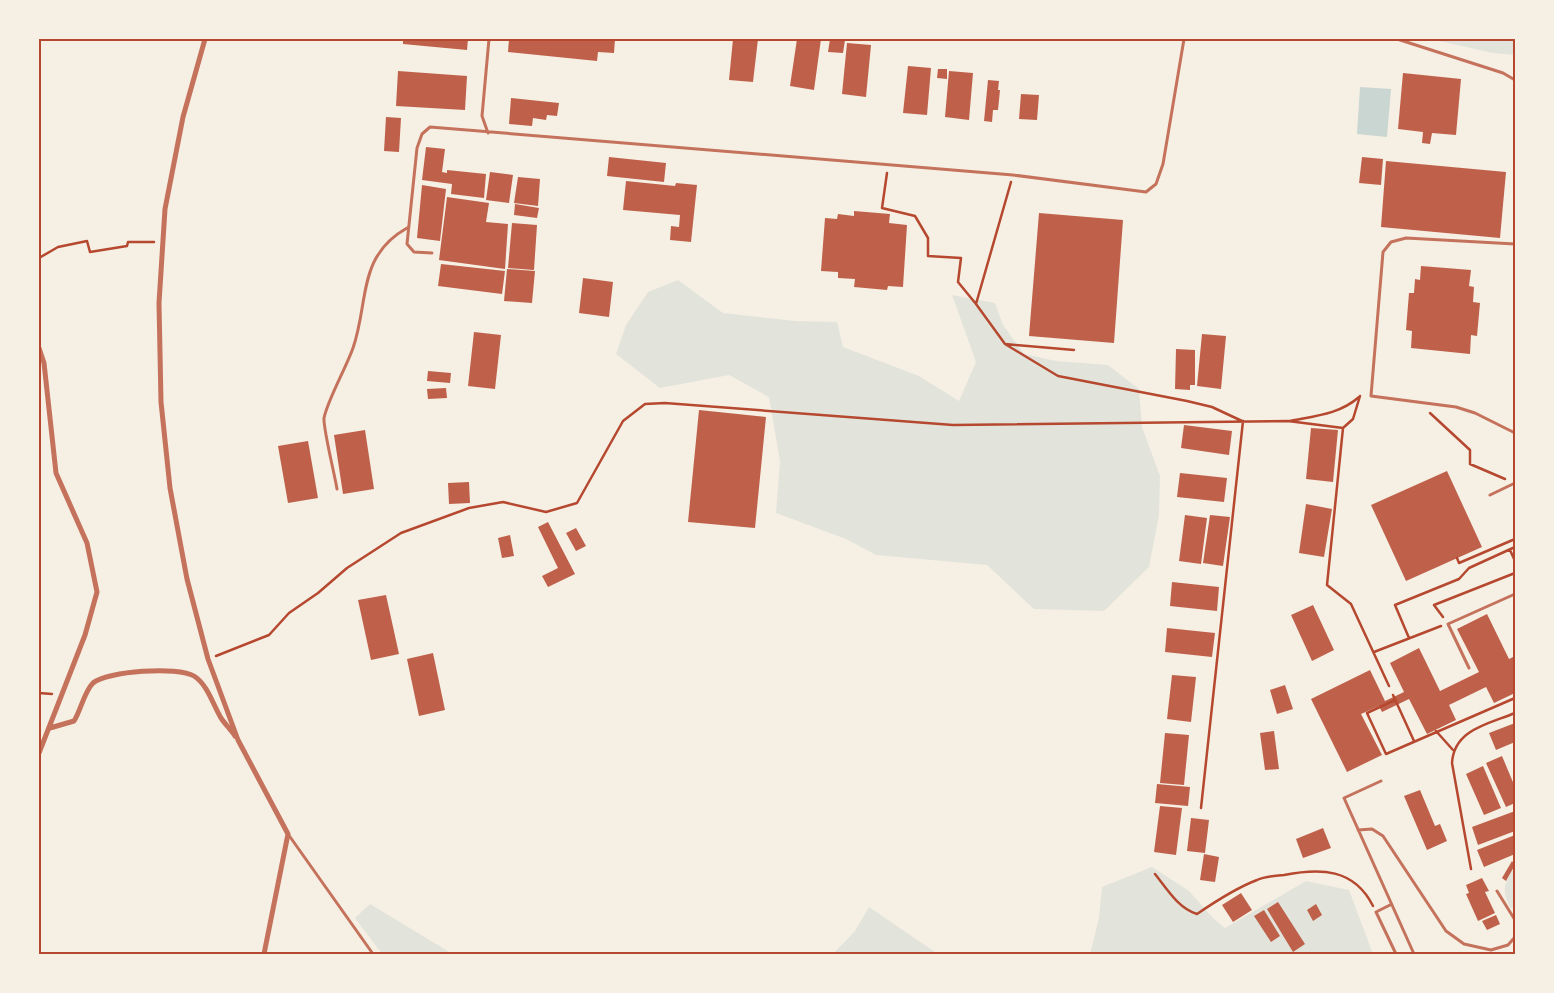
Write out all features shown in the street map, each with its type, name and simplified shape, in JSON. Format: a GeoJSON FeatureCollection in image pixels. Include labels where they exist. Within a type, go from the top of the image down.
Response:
{"type":"FeatureCollection","features":[{"type":"Feature","properties":{"kind":"street"},"geometry":{"type":"LineString","coordinates":[[205,39],[183,117],[165,209],[159,303],[161,402],[170,488],[187,578],[208,659],[238,740],[288,834],[264,954]]}},
{"type":"Feature","properties":{"kind":"street"},"geometry":{"type":"LineString","coordinates":[[39,348],[44,362],[56,473],[87,543],[97,592],[85,635],[39,752]]}},
{"type":"Feature","properties":{"kind":"street"},"geometry":{"type":"LineString","coordinates":[[50,728],[74,721],[88,690],[100,679],[154,670],[178,671],[194,676],[202,683],[221,719],[238,740]]}},
{"type":"Feature","properties":{"kind":"lane"},"geometry":{"type":"LineString","coordinates":[[488,39],[482,116],[488,133]]}},
{"type":"Feature","properties":{"kind":"lane"},"geometry":{"type":"LineString","coordinates":[[432,253],[414,252],[407,244],[407,228],[417,148],[422,134],[430,127],[1013,176],[1146,192],[1156,184],[1163,164],[1184,39]]}},
{"type":"Feature","properties":{"kind":"lane"},"geometry":{"type":"LineString","coordinates":[[1397,39],[1503,73],[1515,80]]}},
{"type":"Feature","properties":{"kind":"lane"},"geometry":{"type":"LineString","coordinates":[[338,489],[324,419],[358,332],[367,277],[373,262],[393,236],[407,228]]}},
{"type":"Feature","properties":{"kind":"lane"},"geometry":{"type":"LineString","coordinates":[[1515,244],[1406,238],[1391,242],[1383,252],[1371,396],[1456,407],[1475,413],[1515,433]]}},
{"type":"Feature","properties":{"kind":"lane"},"geometry":{"type":"LineString","coordinates":[[1490,495],[1515,483]]}},
{"type":"Feature","properties":{"kind":"lane"},"geometry":{"type":"LineString","coordinates":[[1469,668],[1448,624],[1515,594]]}},
{"type":"Feature","properties":{"kind":"lane"},"geometry":{"type":"LineString","coordinates":[[1381,781],[1344,798],[1390,905],[1414,954]]}},
{"type":"Feature","properties":{"kind":"lane"},"geometry":{"type":"LineString","coordinates":[[1358,830],[1372,829],[1383,836],[1446,931],[1458,940],[1464,944],[1491,950],[1508,945],[1515,937]]}},
{"type":"Feature","properties":{"kind":"lane"},"geometry":{"type":"LineString","coordinates":[[288,834],[373,954]]}},
{"type":"Feature","properties":{"kind":"lane"},"geometry":{"type":"LineString","coordinates":[[1497,891],[1515,920]]}},
{"type":"Feature","properties":{"kind":"lane"},"geometry":{"type":"LineString","coordinates":[[1390,905],[1376,912],[1396,954]]}},
{"type":"Feature","properties":{"kind":"path"},"geometry":{"type":"LineString","coordinates":[[888,165],[882,208],[915,216],[928,238],[928,256],[961,258],[958,282],[1005,344],[1058,376],[1212,407],[1243,421]]}},
{"type":"Feature","properties":{"kind":"path"},"geometry":{"type":"LineString","coordinates":[[976,304],[1013,176]]}},
{"type":"Feature","properties":{"kind":"path"},"geometry":{"type":"LineString","coordinates":[[39,258],[49,250],[87,241],[90,252],[127,246],[128,242],[163,242]]}},
{"type":"Feature","properties":{"kind":"path"},"geometry":{"type":"LineString","coordinates":[[1005,344],[1074,350]]}},
{"type":"Feature","properties":{"kind":"path"},"geometry":{"type":"LineString","coordinates":[[1288,421],[1340,410],[1348,407],[1360,396],[1353,419],[1343,428],[1327,585],[1351,604],[1389,686]]}},
{"type":"Feature","properties":{"kind":"path"},"geometry":{"type":"LineString","coordinates":[[208,659],[269,635],[289,613],[318,594],[347,568],[401,533],[470,508],[503,502],[546,512],[577,503],[623,421],[646,404],[665,403],[953,425],[1288,421],[1343,428]]}},
{"type":"Feature","properties":{"kind":"path"},"geometry":{"type":"LineString","coordinates":[[1416,403],[1436,416],[1470,450],[1470,464],[1515,483]]}},
{"type":"Feature","properties":{"kind":"path"},"geometry":{"type":"LineString","coordinates":[[1201,808],[1243,421]]}},
{"type":"Feature","properties":{"kind":"path"},"geometry":{"type":"LineString","coordinates":[[1457,558],[1459,563],[1515,539]]}},
{"type":"Feature","properties":{"kind":"path"},"geometry":{"type":"LineString","coordinates":[[1409,638],[1396,605],[1460,579],[1469,568],[1515,547]]}},
{"type":"Feature","properties":{"kind":"path"},"geometry":{"type":"LineString","coordinates":[[1510,550],[1515,561]]}},
{"type":"Feature","properties":{"kind":"path"},"geometry":{"type":"LineString","coordinates":[[1374,652],[1448,624],[1434,604],[1515,573]]}},
{"type":"Feature","properties":{"kind":"path"},"geometry":{"type":"LineString","coordinates":[[39,692],[61,696]]}},
{"type":"Feature","properties":{"kind":"path"},"geometry":{"type":"LineString","coordinates":[[1393,696],[1414,741]]}},
{"type":"Feature","properties":{"kind":"path"},"geometry":{"type":"LineString","coordinates":[[1395,700],[1367,713],[1386,754],[1515,698]]}},
{"type":"Feature","properties":{"kind":"path"},"geometry":{"type":"LineString","coordinates":[[1471,869],[1452,763],[1453,750],[1468,732],[1515,713]]}},
{"type":"Feature","properties":{"kind":"path"},"geometry":{"type":"LineString","coordinates":[[1436,731],[1453,750]]}},
{"type":"Feature","properties":{"kind":"path"},"geometry":{"type":"LineString","coordinates":[[1155,874],[1176,900],[1189,911],[1198,914],[1219,899],[1259,879],[1324,870],[1350,879],[1369,898],[1376,912]]}},
{"type":"Feature","properties":{"kind":"shaded area"},"geometry":{"type":"Polygon","coordinates":[[[1430,39],[1515,39],[1515,55],[1493,53],[1430,39]]]}},
{"type":"Feature","properties":{"kind":"shaded area"},"geometry":{"type":"Polygon","coordinates":[[[1360,87],[1391,89],[1387,137],[1357,134],[1360,87]]]}},
{"type":"Feature","properties":{"kind":"shaded area"},"geometry":{"type":"Polygon","coordinates":[[[678,280],[723,313],[795,321],[837,322],[843,347],[919,376],[959,401],[976,362],[952,295],[995,303],[1003,325],[1024,354],[1056,361],[1108,365],[1139,389],[1142,427],[1160,476],[1159,515],[1149,567],[1104,611],[1034,609],[987,565],[876,555],[846,539],[776,513],[780,461],[769,397],[729,375],[660,388],[616,354],[626,325],[648,292],[678,280]]]}},
{"type":"Feature","properties":{"kind":"shaded area"},"geometry":{"type":"Polygon","coordinates":[[[1515,866],[1515,909],[1511,908],[1508,902],[1505,887],[1515,866]]]}},
{"type":"Feature","properties":{"kind":"shaded area"},"geometry":{"type":"Polygon","coordinates":[[[1152,867],[1189,891],[1214,919],[1225,928],[1306,881],[1349,890],[1373,954],[1090,954],[1099,918],[1102,887],[1152,867]]]}},
{"type":"Feature","properties":{"kind":"shaded area"},"geometry":{"type":"Polygon","coordinates":[[[370,904],[450,954],[382,954],[355,918],[370,904]]]}},
{"type":"Feature","properties":{"kind":"shaded area"},"geometry":{"type":"Polygon","coordinates":[[[869,907],[938,954],[833,954],[855,931],[869,907]]]}},
{"type":"Feature","properties":{"kind":"building"},"geometry":{"type":"Polygon","coordinates":[[[403,39],[468,39],[467,50],[403,44],[403,39]]]}},
{"type":"Feature","properties":{"kind":"building"},"geometry":{"type":"Polygon","coordinates":[[[509,39],[615,39],[614,53],[598,52],[597,61],[508,52],[509,39]]]}},
{"type":"Feature","properties":{"kind":"building"},"geometry":{"type":"Polygon","coordinates":[[[733,39],[758,39],[753,82],[729,80],[733,39]]]}},
{"type":"Feature","properties":{"kind":"building"},"geometry":{"type":"Polygon","coordinates":[[[797,39],[821,39],[814,90],[790,86],[797,39]]]}},
{"type":"Feature","properties":{"kind":"building"},"geometry":{"type":"Polygon","coordinates":[[[830,39],[845,40],[843,53],[828,52],[830,39]]]}},
{"type":"Feature","properties":{"kind":"building"},"geometry":{"type":"Polygon","coordinates":[[[847,43],[871,45],[866,97],[842,94],[847,43]]]}},
{"type":"Feature","properties":{"kind":"building"},"geometry":{"type":"Polygon","coordinates":[[[908,66],[931,68],[927,115],[903,113],[908,66]]]}},
{"type":"Feature","properties":{"kind":"building"},"geometry":{"type":"Polygon","coordinates":[[[938,69],[947,69],[947,79],[937,78],[938,69]]]}},
{"type":"Feature","properties":{"kind":"building"},"geometry":{"type":"Polygon","coordinates":[[[398,71],[467,76],[465,110],[396,106],[398,71]]]}},
{"type":"Feature","properties":{"kind":"building"},"geometry":{"type":"Polygon","coordinates":[[[949,71],[973,73],[969,120],[945,117],[949,71]]]}},
{"type":"Feature","properties":{"kind":"building"},"geometry":{"type":"Polygon","coordinates":[[[1403,73],[1461,79],[1456,135],[1432,133],[1430,144],[1422,143],[1423,132],[1398,129],[1403,73]]]}},
{"type":"Feature","properties":{"kind":"building"},"geometry":{"type":"Polygon","coordinates":[[[988,80],[999,81],[998,90],[1000,90],[998,110],[993,110],[992,122],[984,121],[988,80]]]}},
{"type":"Feature","properties":{"kind":"building"},"geometry":{"type":"Polygon","coordinates":[[[1021,94],[1039,95],[1037,120],[1019,119],[1021,94]]]}},
{"type":"Feature","properties":{"kind":"building"},"geometry":{"type":"Polygon","coordinates":[[[511,98],[559,103],[557,116],[547,115],[546,120],[533,118],[532,126],[509,124],[511,98]]]}},
{"type":"Feature","properties":{"kind":"building"},"geometry":{"type":"Polygon","coordinates":[[[386,117],[401,118],[399,152],[384,151],[386,117]]]}},
{"type":"Feature","properties":{"kind":"building"},"geometry":{"type":"Polygon","coordinates":[[[426,147],[445,149],[442,172],[447,173],[447,170],[486,174],[484,198],[451,194],[452,184],[422,180],[426,147]]]}},
{"type":"Feature","properties":{"kind":"building"},"geometry":{"type":"Polygon","coordinates":[[[609,157],[666,163],[664,182],[607,176],[609,157]]]}},
{"type":"Feature","properties":{"kind":"building"},"geometry":{"type":"Polygon","coordinates":[[[1362,157],[1383,159],[1381,185],[1359,183],[1362,157]]]}},
{"type":"Feature","properties":{"kind":"building"},"geometry":{"type":"Polygon","coordinates":[[[1386,161],[1506,172],[1500,238],[1381,227],[1386,161]]]}},
{"type":"Feature","properties":{"kind":"building"},"geometry":{"type":"Polygon","coordinates":[[[490,172],[513,175],[509,203],[486,200],[490,172]]]}},
{"type":"Feature","properties":{"kind":"building"},"geometry":{"type":"Polygon","coordinates":[[[518,177],[540,179],[538,206],[514,203],[518,177]]]}},
{"type":"Feature","properties":{"kind":"building"},"geometry":{"type":"Polygon","coordinates":[[[626,181],[675,186],[676,183],[697,185],[691,242],[670,240],[671,226],[679,227],[680,215],[623,210],[626,181]]]}},
{"type":"Feature","properties":{"kind":"building"},"geometry":{"type":"Polygon","coordinates":[[[422,185],[446,189],[440,241],[417,238],[422,185]]]}},
{"type":"Feature","properties":{"kind":"building"},"geometry":{"type":"Polygon","coordinates":[[[447,197],[489,203],[486,222],[508,224],[505,269],[439,260],[447,197]]]}},
{"type":"Feature","properties":{"kind":"building"},"geometry":{"type":"Polygon","coordinates":[[[515,204],[539,208],[537,218],[514,215],[515,204]]]}},
{"type":"Feature","properties":{"kind":"building"},"geometry":{"type":"Polygon","coordinates":[[[854,211],[890,214],[889,223],[907,225],[903,287],[888,286],[887,290],[854,287],[855,279],[838,278],[838,272],[821,271],[825,218],[837,219],[838,214],[854,216],[854,211]]]}},
{"type":"Feature","properties":{"kind":"building"},"geometry":{"type":"Polygon","coordinates":[[[1039,213],[1123,220],[1114,343],[1029,336],[1039,213]]]}},
{"type":"Feature","properties":{"kind":"building"},"geometry":{"type":"Polygon","coordinates":[[[512,223],[537,225],[534,270],[508,268],[512,223]]]}},
{"type":"Feature","properties":{"kind":"building"},"geometry":{"type":"Polygon","coordinates":[[[441,264],[505,271],[502,294],[438,286],[441,264]]]}},
{"type":"Feature","properties":{"kind":"building"},"geometry":{"type":"Polygon","coordinates":[[[1421,266],[1471,270],[1469,286],[1474,287],[1473,302],[1480,303],[1477,336],[1471,335],[1470,354],[1411,348],[1412,331],[1406,330],[1409,293],[1414,293],[1415,279],[1420,280],[1421,266]]]}},
{"type":"Feature","properties":{"kind":"building"},"geometry":{"type":"Polygon","coordinates":[[[507,269],[535,271],[532,303],[504,301],[507,269]]]}},
{"type":"Feature","properties":{"kind":"building"},"geometry":{"type":"Polygon","coordinates":[[[583,278],[613,282],[609,317],[579,313],[583,278]]]}},
{"type":"Feature","properties":{"kind":"building"},"geometry":{"type":"Polygon","coordinates":[[[474,332],[501,335],[495,389],[468,386],[474,332]]]}},
{"type":"Feature","properties":{"kind":"building"},"geometry":{"type":"Polygon","coordinates":[[[1202,334],[1226,336],[1221,389],[1197,386],[1202,334]]]}},
{"type":"Feature","properties":{"kind":"building"},"geometry":{"type":"Polygon","coordinates":[[[1176,349],[1195,350],[1195,385],[1190,385],[1190,390],[1175,389],[1176,349]]]}},
{"type":"Feature","properties":{"kind":"building"},"geometry":{"type":"Polygon","coordinates":[[[428,371],[451,373],[450,383],[427,381],[428,371]]]}},
{"type":"Feature","properties":{"kind":"building"},"geometry":{"type":"Polygon","coordinates":[[[446,388],[447,398],[428,399],[427,389],[446,388]]]}},
{"type":"Feature","properties":{"kind":"building"},"geometry":{"type":"Polygon","coordinates":[[[699,410],[766,417],[755,528],[688,522],[699,410]]]}},
{"type":"Feature","properties":{"kind":"building"},"geometry":{"type":"Polygon","coordinates":[[[1184,425],[1232,431],[1229,455],[1181,448],[1184,425]]]}},
{"type":"Feature","properties":{"kind":"building"},"geometry":{"type":"Polygon","coordinates":[[[1311,428],[1338,430],[1333,482],[1306,479],[1311,428]]]}},
{"type":"Feature","properties":{"kind":"building"},"geometry":{"type":"Polygon","coordinates":[[[365,430],[374,489],[343,494],[334,435],[365,430]]]}},
{"type":"Feature","properties":{"kind":"building"},"geometry":{"type":"Polygon","coordinates":[[[308,441],[318,498],[288,503],[278,446],[308,441]]]}},
{"type":"Feature","properties":{"kind":"building"},"geometry":{"type":"Polygon","coordinates":[[[1447,471],[1482,547],[1406,581],[1371,505],[1447,471]]]}},
{"type":"Feature","properties":{"kind":"building"},"geometry":{"type":"Polygon","coordinates":[[[1180,473],[1227,478],[1224,502],[1177,497],[1180,473]]]}},
{"type":"Feature","properties":{"kind":"building"},"geometry":{"type":"Polygon","coordinates":[[[469,482],[470,503],[449,504],[448,483],[469,482]]]}},
{"type":"Feature","properties":{"kind":"building"},"geometry":{"type":"Polygon","coordinates":[[[1306,504],[1332,509],[1324,557],[1299,553],[1306,504]]]}},
{"type":"Feature","properties":{"kind":"building"},"geometry":{"type":"Polygon","coordinates":[[[1185,515],[1207,518],[1201,564],[1179,561],[1185,515]]]}},
{"type":"Feature","properties":{"kind":"building"},"geometry":{"type":"Polygon","coordinates":[[[1210,515],[1230,517],[1223,566],[1203,563],[1210,515]]]}},
{"type":"Feature","properties":{"kind":"building"},"geometry":{"type":"Polygon","coordinates":[[[548,522],[575,574],[548,587],[542,576],[558,568],[538,527],[548,522]]]}},
{"type":"Feature","properties":{"kind":"building"},"geometry":{"type":"Polygon","coordinates":[[[576,528],[586,546],[576,551],[566,533],[576,528]]]}},
{"type":"Feature","properties":{"kind":"building"},"geometry":{"type":"Polygon","coordinates":[[[510,535],[514,556],[502,558],[498,538],[510,535]]]}},
{"type":"Feature","properties":{"kind":"building"},"geometry":{"type":"Polygon","coordinates":[[[1172,582],[1219,587],[1217,611],[1170,606],[1172,582]]]}},
{"type":"Feature","properties":{"kind":"building"},"geometry":{"type":"Polygon","coordinates":[[[386,595],[399,654],[371,660],[358,600],[386,595]]]}},
{"type":"Feature","properties":{"kind":"building"},"geometry":{"type":"Polygon","coordinates":[[[1313,605],[1334,650],[1312,661],[1291,615],[1313,605]]]}},
{"type":"Feature","properties":{"kind":"building"},"geometry":{"type":"Polygon","coordinates":[[[1487,614],[1509,659],[1515,656],[1515,693],[1494,703],[1486,687],[1449,705],[1456,720],[1427,734],[1409,699],[1382,712],[1379,706],[1361,714],[1382,755],[1347,772],[1311,699],[1370,670],[1385,701],[1404,692],[1390,663],[1419,648],[1440,691],[1479,672],[1457,629],[1487,614]]]}},
{"type":"Feature","properties":{"kind":"building"},"geometry":{"type":"Polygon","coordinates":[[[1167,628],[1215,633],[1212,657],[1165,652],[1167,628]]]}},
{"type":"Feature","properties":{"kind":"building"},"geometry":{"type":"Polygon","coordinates":[[[433,653],[445,710],[419,716],[407,659],[433,653]]]}},
{"type":"Feature","properties":{"kind":"building"},"geometry":{"type":"Polygon","coordinates":[[[1172,675],[1196,677],[1191,722],[1167,719],[1172,675]]]}},
{"type":"Feature","properties":{"kind":"building"},"geometry":{"type":"Polygon","coordinates":[[[1285,685],[1293,709],[1277,714],[1270,690],[1285,685]]]}},
{"type":"Feature","properties":{"kind":"building"},"geometry":{"type":"Polygon","coordinates":[[[1515,723],[1515,742],[1496,750],[1489,733],[1515,723]]]}},
{"type":"Feature","properties":{"kind":"building"},"geometry":{"type":"Polygon","coordinates":[[[1274,731],[1279,769],[1265,770],[1260,733],[1274,731]]]}},
{"type":"Feature","properties":{"kind":"building"},"geometry":{"type":"Polygon","coordinates":[[[1165,733],[1189,735],[1184,785],[1160,783],[1165,733]]]}},
{"type":"Feature","properties":{"kind":"building"},"geometry":{"type":"Polygon","coordinates":[[[1502,756],[1515,787],[1515,803],[1506,807],[1486,763],[1502,756]]]}},
{"type":"Feature","properties":{"kind":"building"},"geometry":{"type":"Polygon","coordinates":[[[1483,766],[1501,808],[1484,815],[1466,774],[1483,766]]]}},
{"type":"Feature","properties":{"kind":"building"},"geometry":{"type":"Polygon","coordinates":[[[1157,784],[1190,787],[1188,806],[1155,803],[1157,784]]]}},
{"type":"Feature","properties":{"kind":"building"},"geometry":{"type":"Polygon","coordinates":[[[1420,790],[1435,826],[1440,824],[1447,841],[1427,850],[1404,796],[1420,790]]]}},
{"type":"Feature","properties":{"kind":"building"},"geometry":{"type":"Polygon","coordinates":[[[1160,806],[1182,808],[1176,855],[1154,852],[1160,806]]]}},
{"type":"Feature","properties":{"kind":"building"},"geometry":{"type":"Polygon","coordinates":[[[1515,811],[1515,831],[1478,845],[1472,827],[1515,811]]]}},
{"type":"Feature","properties":{"kind":"building"},"geometry":{"type":"Polygon","coordinates":[[[1191,818],[1209,820],[1205,853],[1187,851],[1191,818]]]}},
{"type":"Feature","properties":{"kind":"building"},"geometry":{"type":"Polygon","coordinates":[[[1323,828],[1331,848],[1303,858],[1296,839],[1323,828]]]}},
{"type":"Feature","properties":{"kind":"building"},"geometry":{"type":"Polygon","coordinates":[[[1515,835],[1515,854],[1484,867],[1477,850],[1515,835]]]}},
{"type":"Feature","properties":{"kind":"building"},"geometry":{"type":"Polygon","coordinates":[[[1204,854],[1219,857],[1215,882],[1200,880],[1204,854]]]}},
{"type":"Feature","properties":{"kind":"building"},"geometry":{"type":"Polygon","coordinates":[[[1512,861],[1515,865],[1506,881],[1502,878],[1512,861]]]}},
{"type":"Feature","properties":{"kind":"building"},"geometry":{"type":"Polygon","coordinates":[[[1482,878],[1489,891],[1485,892],[1495,913],[1478,921],[1466,894],[1469,893],[1466,885],[1482,878]]]}},
{"type":"Feature","properties":{"kind":"building"},"geometry":{"type":"Polygon","coordinates":[[[1241,893],[1252,910],[1233,922],[1222,905],[1241,893]]]}},
{"type":"Feature","properties":{"kind":"building"},"geometry":{"type":"Polygon","coordinates":[[[1278,902],[1305,944],[1293,952],[1267,909],[1278,902]]]}},
{"type":"Feature","properties":{"kind":"building"},"geometry":{"type":"Polygon","coordinates":[[[1316,904],[1322,915],[1313,921],[1307,910],[1316,904]]]}},
{"type":"Feature","properties":{"kind":"building"},"geometry":{"type":"Polygon","coordinates":[[[1264,910],[1280,936],[1271,942],[1254,916],[1264,910]]]}},
{"type":"Feature","properties":{"kind":"building"},"geometry":{"type":"Polygon","coordinates":[[[1496,915],[1500,924],[1487,930],[1482,921],[1496,915]]]}}]}
